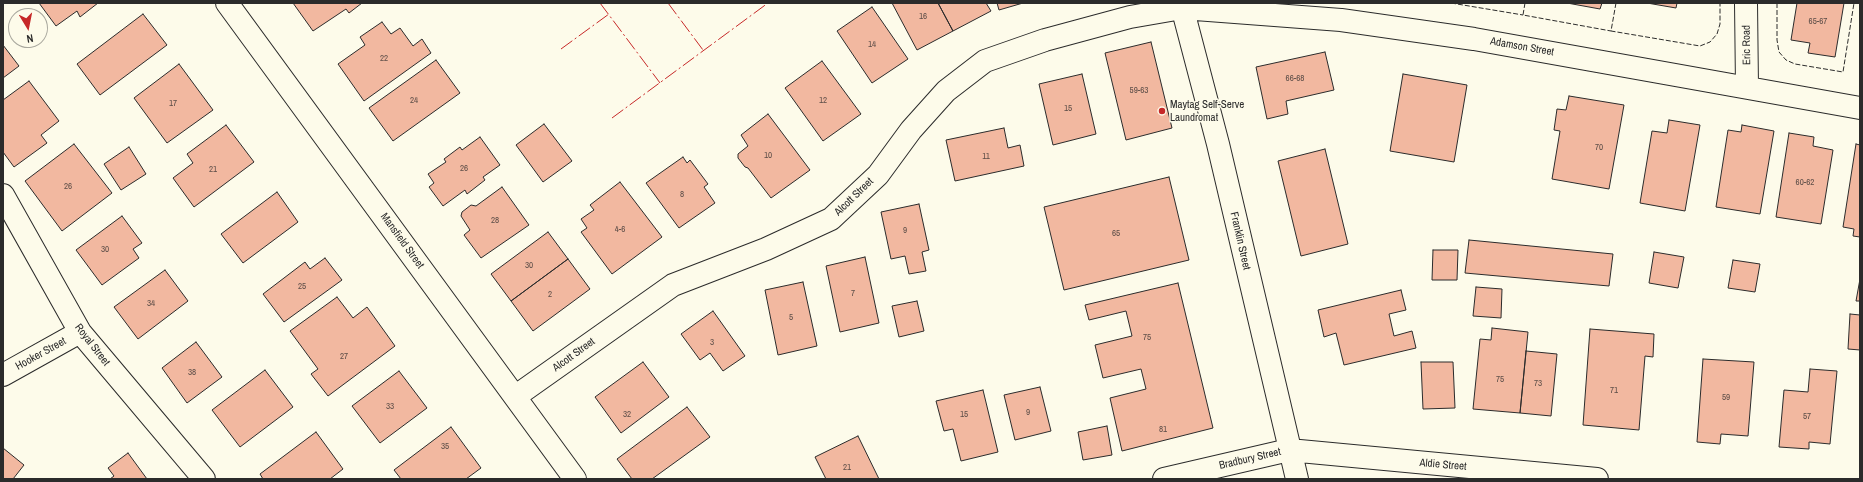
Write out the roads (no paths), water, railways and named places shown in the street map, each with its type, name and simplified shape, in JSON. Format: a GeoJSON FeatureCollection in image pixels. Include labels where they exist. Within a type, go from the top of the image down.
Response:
{"type":"FeatureCollection","features":[{"type":"Feature","properties":{"kind":"street","name":"Mansfield Street"},"geometry":{"type":"LineString","coordinates":[[227,3],[516,396],[575,479]]}},
{"type":"Feature","properties":{"kind":"street","name":"Eric Road"},"geometry":{"type":"LineString","coordinates":[[1746,3],[1747,87]]}},
{"type":"Feature","properties":{"kind":"street","name":"Alcott Street"},"geometry":{"type":"LineString","coordinates":[[516,396],[673,285],[766,249],[832,219],[878,174],[911,130],[946,91],[985,61],[1045,40],[1181,5]]}},
{"type":"Feature","properties":{"kind":"street","name":"Adamson Street"},"geometry":{"type":"LineString","coordinates":[[1181,5],[1341,20],[1474,39],[1860,108]]}},
{"type":"Feature","properties":{"kind":"street","name":"Franklin Street"},"geometry":{"type":"LineString","coordinates":[[1181,5],[1218,144],[1297,479]]}},
{"type":"Feature","properties":{"kind":"street","name":"Royal Street"},"geometry":{"type":"LineString","coordinates":[[3,195],[80,332],[204,479]]}},
{"type":"Feature","properties":{"kind":"street","name":"Hooker Street"},"geometry":{"type":"LineString","coordinates":[[3,375],[80,332]]}},
{"type":"Feature","properties":{"kind":"street","name":"Bradbury Street"},"geometry":{"type":"LineString","coordinates":[[1164,479],[1289,450]]}},
{"type":"Feature","properties":{"kind":"street","name":"Aldie Street"},"geometry":{"type":"LineString","coordinates":[[1289,450],[1597,479]]}},
{"type":"Feature","properties":{"kind":"place","name":"Maytag Self-Serve Laundromat"},"geometry":{"type":"Point","coordinates":[1162,111]}}]}
